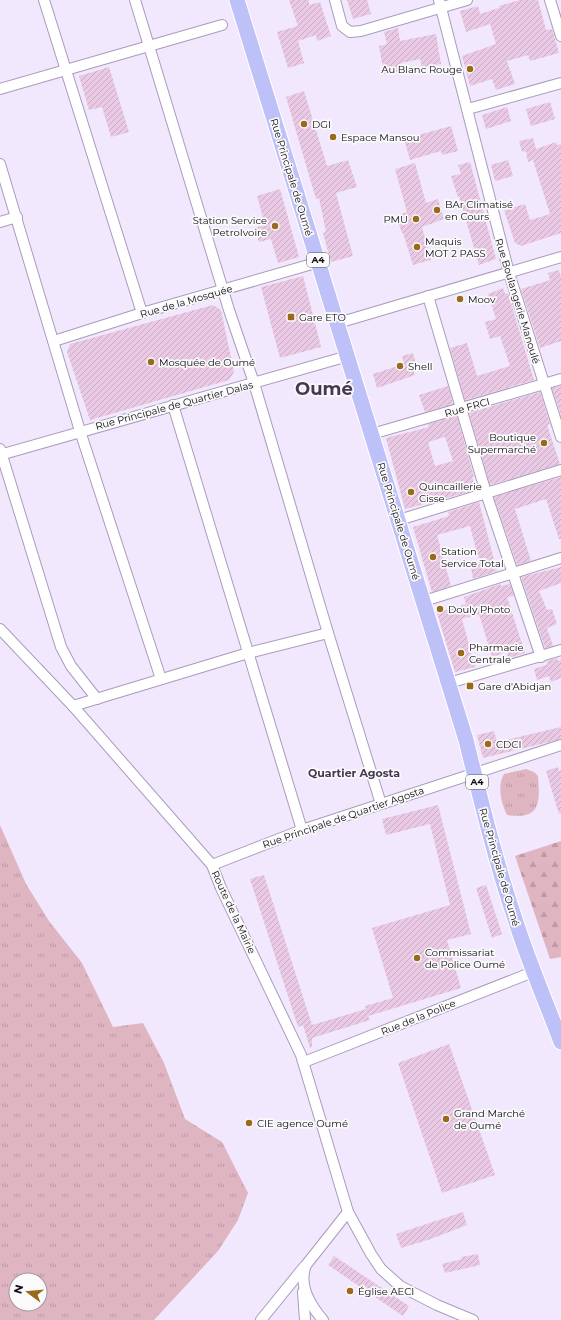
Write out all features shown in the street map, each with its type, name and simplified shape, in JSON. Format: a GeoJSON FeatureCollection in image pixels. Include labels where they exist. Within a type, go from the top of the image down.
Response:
{"type":"FeatureCollection","features":[{"type":"Feature","properties":{"kind":"main road","name":"Rue Principale de Oumé"},"geometry":{"type":"LineString","coordinates":[[237,0],[424,601],[474,772],[496,857],[533,972],[561,1042]]}},
{"type":"Feature","properties":{"kind":"street"},"geometry":{"type":"LineString","coordinates":[[44,0],[142,313]]}},
{"type":"Feature","properties":{"kind":"street"},"geometry":{"type":"LineString","coordinates":[[135,0],[224,289],[231,317],[254,383],[328,633],[381,804]]}},
{"type":"Feature","properties":{"kind":"street"},"geometry":{"type":"LineString","coordinates":[[335,0],[342,26],[350,32],[361,31],[440,4],[467,0]]}},
{"type":"Feature","properties":{"kind":"street"},"geometry":{"type":"LineString","coordinates":[[550,0],[561,36]]}},
{"type":"Feature","properties":{"kind":"street","name":"Rue Boulangerie Manoulé"},"geometry":{"type":"LineString","coordinates":[[440,4],[509,273],[561,437]]}},
{"type":"Feature","properties":{"kind":"street"},"geometry":{"type":"LineString","coordinates":[[0,89],[222,25]]}},
{"type":"Feature","properties":{"kind":"street"},"geometry":{"type":"LineString","coordinates":[[468,110],[561,83]]}},
{"type":"Feature","properties":{"kind":"street"},"geometry":{"type":"LineString","coordinates":[[0,164],[80,431],[161,679]]}},
{"type":"Feature","properties":{"kind":"street"},"geometry":{"type":"LineString","coordinates":[[0,222],[17,217]]}},
{"type":"Feature","properties":{"kind":"street"},"geometry":{"type":"LineString","coordinates":[[338,323],[561,257]]}},
{"type":"Feature","properties":{"kind":"street","name":"Rue de la Mosquée"},"geometry":{"type":"LineString","coordinates":[[54,341],[142,313],[319,262]]}},
{"type":"Feature","properties":{"kind":"street"},"geometry":{"type":"LineString","coordinates":[[428,296],[486,493],[541,657]]}},
{"type":"Feature","properties":{"kind":"street","name":"Rue Principale de Quartier Dalas"},"geometry":{"type":"LineString","coordinates":[[1,453],[348,356]]}},
{"type":"Feature","properties":{"kind":"street","name":"Rue FRCI"},"geometry":{"type":"LineString","coordinates":[[372,434],[561,379]]}},
{"type":"Feature","properties":{"kind":"street"},"geometry":{"type":"LineString","coordinates":[[173,405],[302,830]]}},
{"type":"Feature","properties":{"kind":"street"},"geometry":{"type":"LineString","coordinates":[[1,453],[61,647],[72,666],[97,699]]}},
{"type":"Feature","properties":{"kind":"street"},"geometry":{"type":"LineString","coordinates":[[399,520],[561,470]]}},
{"type":"Feature","properties":{"kind":"street"},"geometry":{"type":"LineString","coordinates":[[424,601],[561,558]]}},
{"type":"Feature","properties":{"kind":"street","name":"Route de la Mairie"},"geometry":{"type":"LineString","coordinates":[[0,629],[73,706],[212,865],[220,888],[304,1062],[348,1212],[371,1254],[386,1274],[400,1286],[437,1305],[473,1320]]}},
{"type":"Feature","properties":{"kind":"street"},"geometry":{"type":"LineString","coordinates":[[73,706],[248,654],[328,633]]}},
{"type":"Feature","properties":{"kind":"street"},"geometry":{"type":"LineString","coordinates":[[449,684],[561,650]]}},
{"type":"Feature","properties":{"kind":"street","name":"Rue Principale de Quartier Agosta"},"geometry":{"type":"LineString","coordinates":[[212,865],[302,830],[474,772],[561,745]]}},
{"type":"Feature","properties":{"kind":"street","name":"Rue de la Police"},"geometry":{"type":"LineString","coordinates":[[304,1062],[533,972]]}},
{"type":"Feature","properties":{"kind":"street"},"geometry":{"type":"LineString","coordinates":[[261,1320],[348,1212]]}},
{"type":"Feature","properties":{"kind":"street"},"geometry":{"type":"LineString","coordinates":[[305,1320],[303,1272],[306,1265]]}},
{"type":"Feature","properties":{"kind":"street"},"geometry":{"type":"LineString","coordinates":[[303,1286],[312,1304],[323,1320]]}},
{"type":"Feature","properties":{"kind":"green space"},"geometry":{"type":"Polygon","coordinates":[[[526,769],[534,772],[538,776],[539,794],[536,807],[532,812],[526,815],[507,815],[503,805],[500,789],[502,778],[504,774],[526,769]]]}},
{"type":"Feature","properties":{"kind":"green space"},"geometry":{"type":"Polygon","coordinates":[[[0,825],[26,884],[49,921],[82,963],[113,1027],[143,1023],[164,1063],[185,1119],[222,1142],[248,1193],[238,1220],[218,1251],[154,1320],[0,1320],[0,825]]]}},
{"type":"Feature","properties":{"kind":"green space"},"geometry":{"type":"Polygon","coordinates":[[[561,841],[561,957],[550,959],[515,856],[561,841]]]}},
{"type":"Feature","properties":{"kind":"building"},"geometry":{"type":"Polygon","coordinates":[[[289,0],[309,0],[309,5],[320,2],[331,36],[317,41],[316,35],[298,41],[304,63],[288,68],[277,32],[298,26],[289,0]]]}},
{"type":"Feature","properties":{"kind":"building"},"geometry":{"type":"Polygon","coordinates":[[[347,0],[367,0],[371,14],[353,19],[347,0]]]}},
{"type":"Feature","properties":{"kind":"building"},"geometry":{"type":"Polygon","coordinates":[[[520,0],[538,0],[546,30],[552,29],[559,53],[530,61],[528,55],[507,61],[515,84],[496,90],[492,79],[470,86],[462,56],[496,44],[490,24],[466,32],[460,11],[478,6],[480,14],[499,8],[499,6],[520,0]]]}},
{"type":"Feature","properties":{"kind":"building"},"geometry":{"type":"Polygon","coordinates":[[[398,28],[400,41],[436,34],[441,64],[422,67],[420,59],[401,63],[402,71],[384,74],[379,46],[387,44],[384,32],[398,28]]]}},
{"type":"Feature","properties":{"kind":"building"},"geometry":{"type":"Polygon","coordinates":[[[109,67],[129,132],[111,137],[102,107],[89,110],[79,76],[109,67]]]}},
{"type":"Feature","properties":{"kind":"building"},"geometry":{"type":"Polygon","coordinates":[[[304,91],[327,166],[348,160],[357,187],[336,193],[353,256],[331,262],[323,233],[326,232],[319,198],[316,199],[286,97],[304,91]]]}},
{"type":"Feature","properties":{"kind":"building"},"geometry":{"type":"Polygon","coordinates":[[[550,102],[555,119],[531,126],[526,109],[550,102]]]}},
{"type":"Feature","properties":{"kind":"building"},"geometry":{"type":"Polygon","coordinates":[[[507,107],[511,121],[486,129],[482,115],[507,107]]]}},
{"type":"Feature","properties":{"kind":"building"},"geometry":{"type":"Polygon","coordinates":[[[451,126],[458,151],[442,155],[441,151],[410,160],[404,139],[451,126]]]}},
{"type":"Feature","properties":{"kind":"building"},"geometry":{"type":"Polygon","coordinates":[[[533,138],[536,149],[556,142],[557,145],[561,144],[561,233],[521,246],[515,243],[504,210],[525,204],[530,220],[550,214],[533,160],[528,162],[526,151],[522,152],[519,141],[533,138]]]}},
{"type":"Feature","properties":{"kind":"building"},"geometry":{"type":"Polygon","coordinates":[[[508,160],[513,176],[495,181],[491,165],[508,160]]]}},
{"type":"Feature","properties":{"kind":"building"},"geometry":{"type":"Polygon","coordinates":[[[470,162],[496,259],[479,265],[459,196],[458,197],[451,176],[461,174],[458,165],[470,162]]]}},
{"type":"Feature","properties":{"kind":"building"},"geometry":{"type":"Polygon","coordinates":[[[415,163],[426,203],[438,199],[444,219],[422,227],[431,260],[413,265],[396,216],[407,212],[395,169],[415,163]]]}},
{"type":"Feature","properties":{"kind":"building","name":"Station Service PetroIvoire"},"geometry":{"type":"Polygon","coordinates":[[[280,189],[299,257],[278,263],[271,239],[259,242],[254,228],[265,225],[257,196],[280,189]]]}},
{"type":"Feature","properties":{"kind":"building"},"geometry":{"type":"Polygon","coordinates":[[[559,270],[561,277],[561,341],[540,348],[521,289],[550,280],[548,273],[559,270]]]}},
{"type":"Feature","properties":{"kind":"building","name":"Gare ETO"},"geometry":{"type":"Polygon","coordinates":[[[303,276],[321,347],[280,358],[261,287],[303,276]]]}},
{"type":"Feature","properties":{"kind":"building"},"geometry":{"type":"Polygon","coordinates":[[[503,288],[505,294],[508,293],[534,380],[465,400],[450,348],[467,343],[477,376],[510,366],[500,336],[490,339],[485,322],[496,319],[488,294],[503,288]]]}},
{"type":"Feature","properties":{"kind":"building","name":"Mosquée de Oumé"},"geometry":{"type":"Polygon","coordinates":[[[213,305],[221,310],[234,372],[229,380],[90,420],[67,352],[70,344],[213,305]]]}},
{"type":"Feature","properties":{"kind":"building"},"geometry":{"type":"Polygon","coordinates":[[[413,353],[417,368],[413,369],[415,375],[377,388],[373,374],[404,364],[402,356],[413,353]]]}},
{"type":"Feature","properties":{"kind":"building"},"geometry":{"type":"Polygon","coordinates":[[[448,386],[453,404],[425,412],[419,395],[448,386]]]}},
{"type":"Feature","properties":{"kind":"building"},"geometry":{"type":"Polygon","coordinates":[[[561,386],[561,415],[552,388],[561,386]]]}},
{"type":"Feature","properties":{"kind":"building"},"geometry":{"type":"Polygon","coordinates":[[[540,392],[550,424],[547,425],[560,464],[490,485],[469,413],[540,392]]]}},
{"type":"Feature","properties":{"kind":"building"},"geometry":{"type":"Polygon","coordinates":[[[457,416],[474,477],[472,477],[476,490],[405,509],[386,438],[429,427],[428,424],[457,416]],[[445,437],[428,442],[435,466],[453,461],[445,437]]]}},
{"type":"Feature","properties":{"kind":"building"},"geometry":{"type":"Polygon","coordinates":[[[561,477],[561,539],[559,539],[546,499],[515,509],[531,561],[517,565],[494,497],[561,477]]]}},
{"type":"Feature","properties":{"kind":"building"},"geometry":{"type":"Polygon","coordinates":[[[479,502],[497,571],[473,579],[471,567],[480,564],[470,526],[437,535],[451,586],[432,592],[413,527],[449,516],[448,512],[479,502]]]}},
{"type":"Feature","properties":{"kind":"building"},"geometry":{"type":"Polygon","coordinates":[[[561,567],[561,583],[539,591],[547,610],[552,609],[557,624],[547,628],[553,646],[545,648],[521,577],[561,567]]]}},
{"type":"Feature","properties":{"kind":"building"},"geometry":{"type":"Polygon","coordinates":[[[500,584],[501,586],[510,584],[514,596],[507,597],[525,653],[508,658],[507,652],[492,657],[479,614],[462,619],[475,667],[455,672],[437,613],[466,604],[464,597],[500,584]]]}},
{"type":"Feature","properties":{"kind":"building"},"geometry":{"type":"Polygon","coordinates":[[[557,658],[558,661],[561,660],[561,678],[551,682],[549,676],[537,680],[534,669],[548,664],[547,661],[557,658]]]}},
{"type":"Feature","properties":{"kind":"building"},"geometry":{"type":"Polygon","coordinates":[[[561,727],[561,739],[483,758],[477,735],[494,731],[497,742],[561,727]]]}},
{"type":"Feature","properties":{"kind":"building"},"geometry":{"type":"Polygon","coordinates":[[[558,767],[559,771],[561,770],[561,813],[559,814],[546,771],[558,767]]]}},
{"type":"Feature","properties":{"kind":"building"},"geometry":{"type":"Polygon","coordinates":[[[438,805],[471,934],[447,940],[461,988],[368,1016],[370,1020],[312,1038],[312,1047],[310,1048],[303,1025],[298,1027],[250,879],[264,875],[312,1025],[366,1009],[365,1006],[393,998],[372,928],[450,905],[430,824],[386,835],[382,819],[438,805]]]}},
{"type":"Feature","properties":{"kind":"building"},"geometry":{"type":"Polygon","coordinates":[[[486,885],[502,934],[492,938],[476,888],[486,885]]]}},
{"type":"Feature","properties":{"kind":"building","name":"Grand Marché de Oumé"},"geometry":{"type":"Polygon","coordinates":[[[449,1044],[495,1175],[442,1193],[398,1063],[449,1044]]]}},
{"type":"Feature","properties":{"kind":"building"},"geometry":{"type":"Polygon","coordinates":[[[463,1212],[467,1225],[431,1239],[401,1248],[396,1234],[463,1212]]]}},
{"type":"Feature","properties":{"kind":"building"},"geometry":{"type":"Polygon","coordinates":[[[478,1254],[480,1265],[445,1273],[442,1264],[462,1259],[461,1257],[478,1254]]]}},
{"type":"Feature","properties":{"kind":"building"},"geometry":{"type":"Polygon","coordinates":[[[334,1256],[409,1306],[403,1316],[328,1265],[334,1256]]]}},
{"type":"Feature","properties":{"kind":"place","name":"Au Blanc Rouge"},"geometry":{"type":"Point","coordinates":[470,69]}},
{"type":"Feature","properties":{"kind":"place","name":"DGI"},"geometry":{"type":"Point","coordinates":[304,124]}},
{"type":"Feature","properties":{"kind":"place","name":"Espace Mansou"},"geometry":{"type":"Point","coordinates":[333,137]}},
{"type":"Feature","properties":{"kind":"place","name":"BAr Climatisé en Cours"},"geometry":{"type":"Point","coordinates":[437,210]}},
{"type":"Feature","properties":{"kind":"place","name":"PMU"},"geometry":{"type":"Point","coordinates":[416,219]}},
{"type":"Feature","properties":{"kind":"place","name":"Station Service PetroIvoire"},"geometry":{"type":"Point","coordinates":[275,226]}},
{"type":"Feature","properties":{"kind":"place","name":"Maquis MOT 2 PASS"},"geometry":{"type":"Point","coordinates":[417,247]}},
{"type":"Feature","properties":{"kind":"place","name":"Moov"},"geometry":{"type":"Point","coordinates":[460,299]}},
{"type":"Feature","properties":{"kind":"place","name":"Gare ETO"},"geometry":{"type":"Point","coordinates":[291,317]}},
{"type":"Feature","properties":{"kind":"place","name":"Mosquée de Oumé"},"geometry":{"type":"Point","coordinates":[151,362]}},
{"type":"Feature","properties":{"kind":"place","name":"Shell"},"geometry":{"type":"Point","coordinates":[400,366]}},
{"type":"Feature","properties":{"kind":"place","name":"Boutique Supermarché"},"geometry":{"type":"Point","coordinates":[544,443]}},
{"type":"Feature","properties":{"kind":"place","name":"Quincaillerie Cisse"},"geometry":{"type":"Point","coordinates":[411,492]}},
{"type":"Feature","properties":{"kind":"place","name":"Station Service Total"},"geometry":{"type":"Point","coordinates":[433,557]}},
{"type":"Feature","properties":{"kind":"place","name":"Douly Photo"},"geometry":{"type":"Point","coordinates":[440,609]}},
{"type":"Feature","properties":{"kind":"place","name":"Pharmacie Centrale"},"geometry":{"type":"Point","coordinates":[461,653]}},
{"type":"Feature","properties":{"kind":"place","name":"Gare d'Abidjan"},"geometry":{"type":"Point","coordinates":[470,686]}},
{"type":"Feature","properties":{"kind":"place","name":"CDCI"},"geometry":{"type":"Point","coordinates":[488,744]}},
{"type":"Feature","properties":{"kind":"place","name":"Commissariat de Police Oumé"},"geometry":{"type":"Point","coordinates":[417,958]}},
{"type":"Feature","properties":{"kind":"place","name":"Grand Marché de Oumé"},"geometry":{"type":"Point","coordinates":[446,1119]}},
{"type":"Feature","properties":{"kind":"place","name":"CIE agence Oumé"},"geometry":{"type":"Point","coordinates":[249,1123]}},
{"type":"Feature","properties":{"kind":"place","name":"Église AECI"},"geometry":{"type":"Point","coordinates":[350,1291]}},
{"type":"Feature","properties":{"kind":"district","name":"Oumé"},"geometry":{"type":"Point","coordinates":[324,389]}},
{"type":"Feature","properties":{"kind":"district","name":"Quartier Agosta"},"geometry":{"type":"Point","coordinates":[354,773]}}]}
